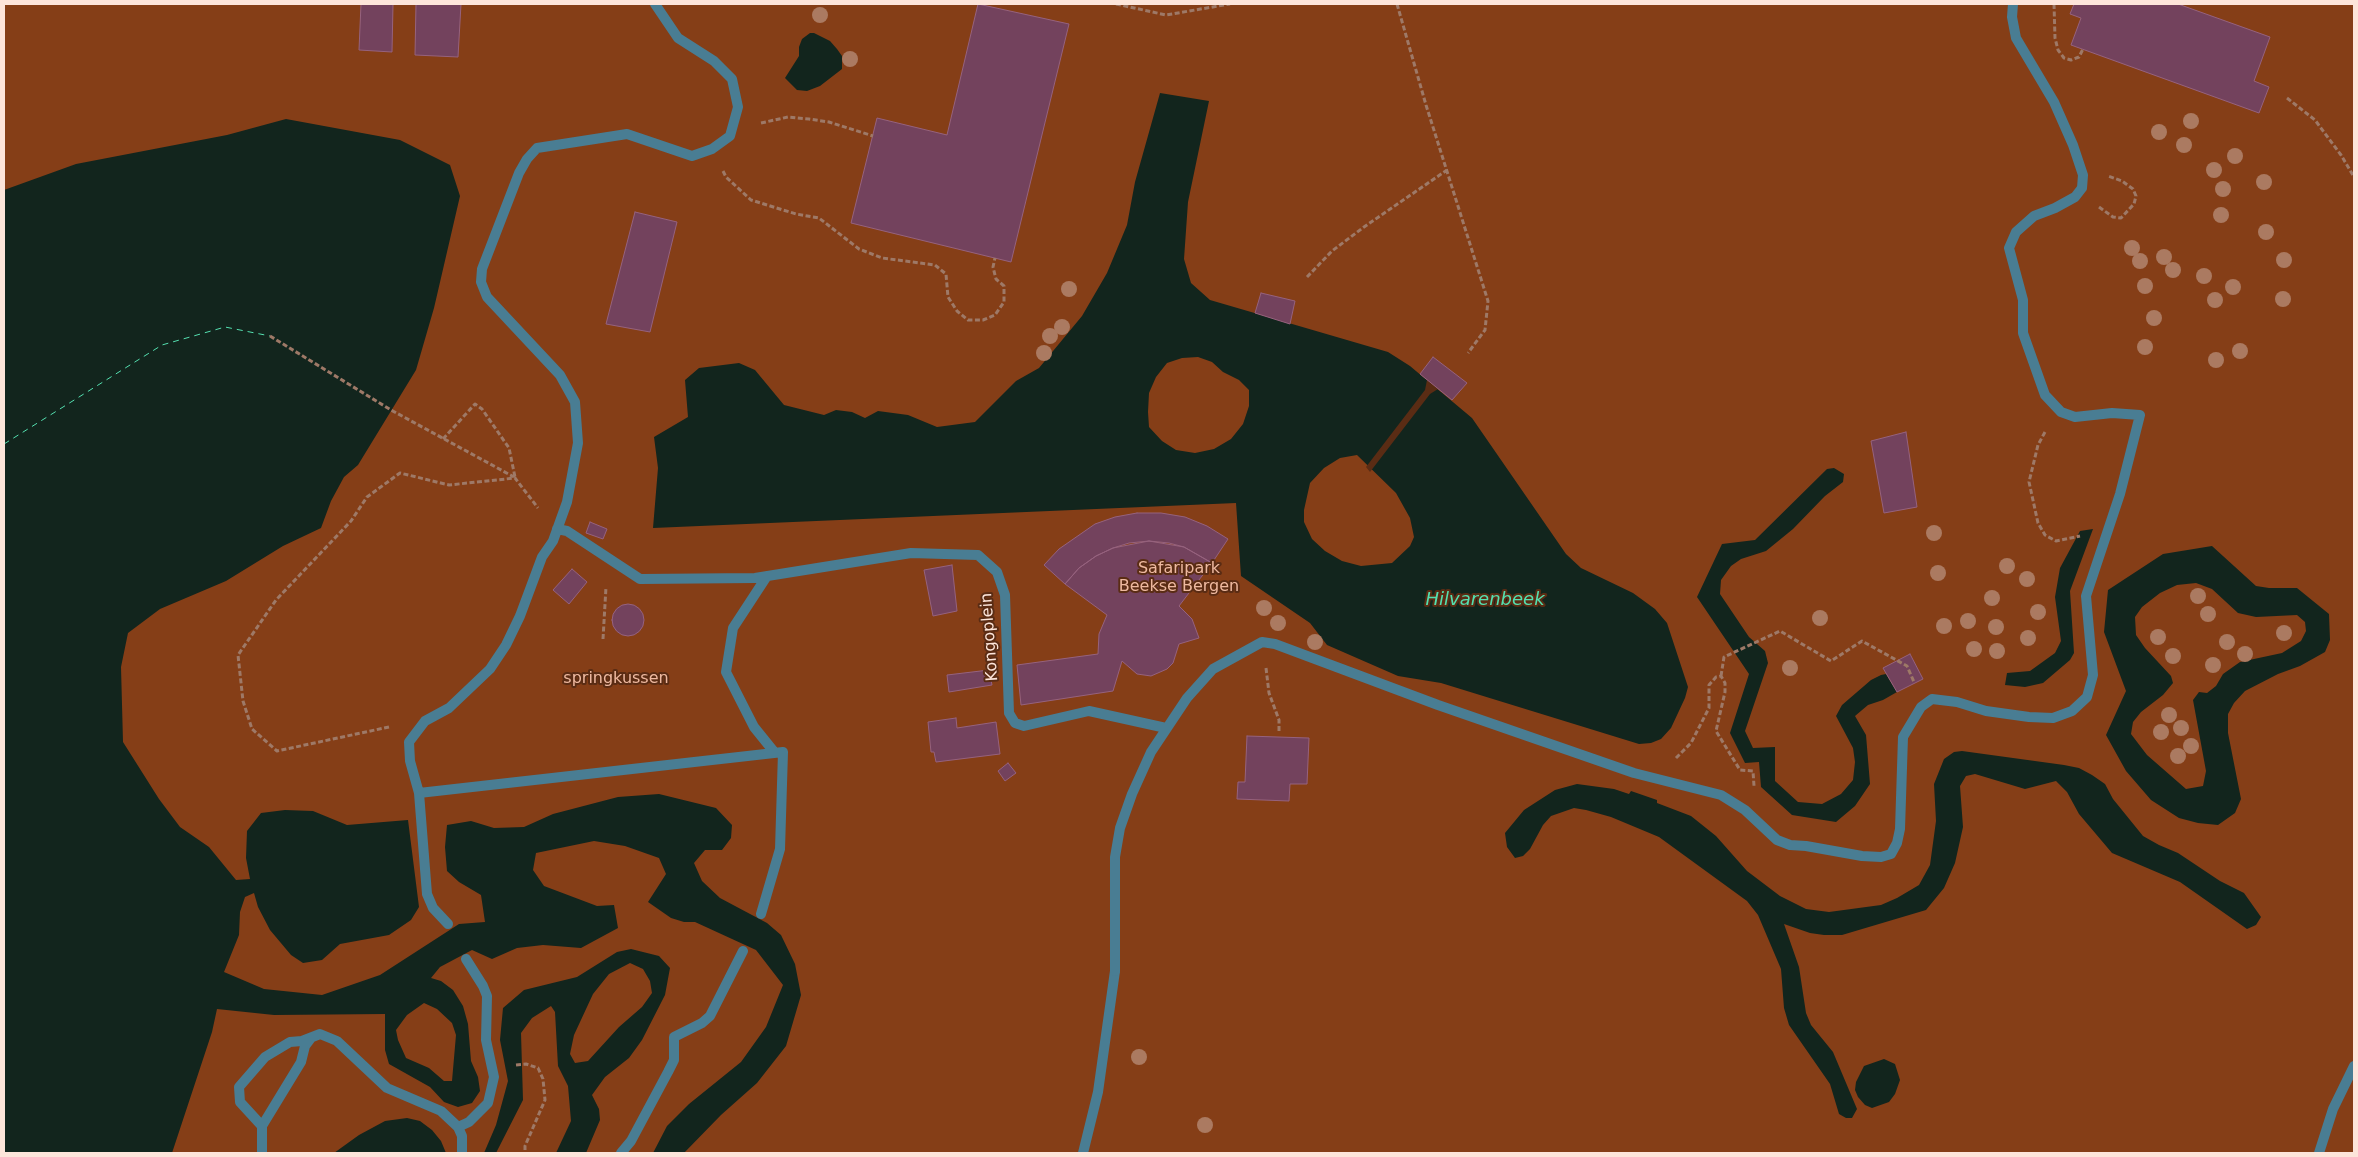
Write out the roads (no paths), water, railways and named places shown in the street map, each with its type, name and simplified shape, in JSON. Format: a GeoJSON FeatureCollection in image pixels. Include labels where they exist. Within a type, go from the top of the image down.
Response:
{"type":"FeatureCollection","features":[{"type":"Feature","properties":{"kind":"street"},"geometry":{"type":"LineString","coordinates":[[448,924],[433,908],[427,894],[419,793],[408,749],[412,736],[425,721],[450,708],[490,669],[506,645],[567,502],[578,443],[575,402],[560,375],[487,297],[481,282],[482,269],[519,173],[527,159],[537,148],[627,134],[692,156],[712,149],[730,136],[738,107],[732,79],[714,61],[678,38],[655,4]]}},
{"type":"Feature","properties":{"kind":"street"},"geometry":{"type":"LineString","coordinates":[[1084,1153],[1098,1092],[1115,971],[1115,857],[1120,828],[1132,794],[1151,752],[1187,698],[1213,669],[1262,642],[1275,644],[1438,705],[1646,775],[1721,795],[1745,810],[1777,840],[1790,845],[1823,848],[1862,856],[1881,857],[1891,854],[1897,843],[1900,829],[1903,737],[1921,706],[1932,700],[1957,702],[1986,711],[2037,718],[2053,718],[2072,711],[2087,696],[2093,675],[2086,596],[2120,494],[2140,415],[2112,413],[2074,417],[2061,412],[2045,395],[2022,333],[2023,300],[2009,248],[2016,232],[2034,216],[2056,208],[2075,197],[2082,188],[2083,175],[2073,145],[2054,102],[2016,38],[2012,17],[2013,4]]}},
{"type":"Feature","properties":{"kind":"street","name":"Kongoplein"},"geometry":{"type":"LineString","coordinates":[[557,529],[567,532],[640,579],[755,578],[911,553],[978,555],[997,572],[1005,595],[1009,713],[1016,723],[1024,726],[1089,711],[1166,728]]}},
{"type":"Feature","properties":{"kind":"street"},"geometry":{"type":"LineString","coordinates":[[767,576],[733,628],[726,672],[754,727],[775,753]]}},
{"type":"Feature","properties":{"kind":"street"},"geometry":{"type":"LineString","coordinates":[[419,793],[783,752],[780,849],[761,914]]}},
{"type":"Feature","properties":{"kind":"street"},"geometry":{"type":"LineString","coordinates":[[621,1153],[631,1141],[674,1060],[674,1037],[702,1023],[710,1016],[743,951]]}},
{"type":"Feature","properties":{"kind":"street"},"geometry":{"type":"LineString","coordinates":[[458,1126],[469,1122],[488,1103],[494,1077],[486,1040],[487,996],[466,959]]}},
{"type":"Feature","properties":{"kind":"street"},"geometry":{"type":"LineString","coordinates":[[262,1126],[240,1102],[240,1087],[265,1057],[290,1042],[311,1038],[320,1034],[337,1041],[387,1088],[441,1112],[458,1126],[462,1136],[462,1153]]}},
{"type":"Feature","properties":{"kind":"street"},"geometry":{"type":"LineString","coordinates":[[262,1153],[262,1126],[302,1062],[305,1046],[311,1038]]}},
{"type":"Feature","properties":{"kind":"street"},"geometry":{"type":"LineString","coordinates":[[2320,1153],[2334,1109],[2354,1066]]}},
{"type":"Feature","properties":{"kind":"water"},"geometry":{"type":"Polygon","coordinates":[[[810,33],[830,41],[842,56],[842,69],[820,86],[807,91],[797,90],[785,78],[799,56],[799,47],[802,39],[810,33]]]}},
{"type":"Feature","properties":{"kind":"water","name":"Hilvarenbeek"},"geometry":{"type":"Polygon","coordinates":[[[1160,93],[1209,101],[1188,202],[1184,259],[1191,283],[1210,300],[1388,352],[1410,366],[1472,418],[1566,554],[1581,568],[1633,593],[1655,609],[1667,623],[1688,687],[1671,728],[1661,739],[1651,743],[1639,744],[1441,683],[1398,676],[1327,645],[1310,623],[1241,576],[1236,503],[653,528],[658,468],[654,437],[688,417],[685,380],[699,368],[739,363],[755,370],[784,405],[824,415],[836,410],[852,412],[865,418],[878,411],[908,415],[937,427],[975,422],[1016,381],[1039,368],[1082,316],[1107,273],[1127,225],[1135,182],[1160,93]],[[1198,357],[1182,358],[1167,363],[1156,377],[1149,393],[1148,412],[1149,427],[1162,441],[1176,450],[1195,453],[1214,449],[1231,439],[1243,424],[1249,406],[1249,390],[1239,380],[1223,372],[1212,362],[1198,357]],[[1357,455],[1340,458],[1324,468],[1310,483],[1304,510],[1304,522],[1312,539],[1325,551],[1342,561],[1361,566],[1392,563],[1410,546],[1414,537],[1410,518],[1396,493],[1357,455]]]}},
{"type":"Feature","properties":{"kind":"water"},"geometry":{"type":"Polygon","coordinates":[[[286,119],[400,140],[450,165],[460,196],[434,308],[416,370],[358,465],[344,477],[331,501],[321,528],[283,546],[226,581],[160,609],[128,633],[121,667],[123,742],[159,799],[180,827],[209,847],[236,880],[250,879],[246,858],[247,831],[261,813],[285,810],[313,811],[347,825],[408,820],[419,907],[411,920],[389,935],[340,944],[322,960],[303,963],[291,955],[270,930],[258,907],[254,893],[245,897],[240,912],[239,935],[224,972],[264,989],[322,995],[380,975],[459,924],[485,922],[481,895],[459,882],[447,871],[445,847],[447,825],[471,821],[494,828],[524,827],[553,814],[618,797],[659,794],[716,808],[732,825],[731,838],[722,850],[705,850],[694,863],[702,881],[720,898],[767,923],[781,935],[795,964],[801,995],[786,1046],[757,1083],[721,1115],[684,1153],[653,1153],[667,1126],[689,1104],[741,1062],[766,1027],[783,985],[756,950],[695,922],[684,922],[671,918],[648,902],[666,874],[659,858],[625,846],[594,841],[536,853],[533,870],[544,886],[597,906],[614,905],[618,928],[581,948],[543,945],[517,948],[492,959],[472,950],[440,967],[431,978],[441,981],[453,990],[463,1006],[468,1024],[471,1061],[478,1077],[480,1091],[472,1103],[458,1107],[444,1102],[430,1087],[389,1064],[385,1050],[385,1014],[274,1015],[217,1009],[212,1032],[172,1153],[4,1153],[4,190],[76,164],[227,135],[286,119]],[[424,1003],[407,1015],[396,1030],[398,1040],[406,1058],[429,1068],[444,1081],[452,1081],[456,1035],[452,1023],[437,1009],[424,1003]]]}},
{"type":"Feature","properties":{"kind":"water"},"geometry":{"type":"Polygon","coordinates":[[[1834,468],[1844,474],[1843,482],[1825,496],[1793,529],[1766,551],[1741,559],[1731,566],[1721,580],[1720,594],[1749,637],[1765,651],[1768,663],[1745,731],[1753,748],[1775,747],[1775,781],[1798,802],[1822,804],[1841,794],[1853,780],[1855,762],[1853,748],[1836,716],[1842,705],[1871,680],[1881,675],[1886,674],[1897,692],[1883,700],[1868,705],[1855,716],[1866,735],[1870,784],[1855,806],[1836,822],[1792,815],[1761,787],[1759,762],[1745,763],[1730,733],[1749,674],[1697,597],[1722,544],[1755,540],[1827,469],[1834,468]]]}},
{"type":"Feature","properties":{"kind":"water"},"geometry":{"type":"Polygon","coordinates":[[[2093,529],[2070,591],[2074,653],[2070,660],[2043,683],[2025,687],[2005,685],[2007,673],[2030,671],[2055,653],[2061,641],[2055,597],[2060,568],[2080,531],[2093,529]]]}},
{"type":"Feature","properties":{"kind":"water"},"geometry":{"type":"Polygon","coordinates":[[[2212,546],[2256,586],[2297,588],[2329,614],[2330,640],[2325,652],[2300,666],[2278,674],[2245,691],[2234,703],[2228,714],[2228,733],[2241,799],[2235,813],[2218,825],[2198,823],[2179,818],[2151,800],[2126,771],[2106,735],[2126,691],[2104,632],[2108,590],[2163,554],[2212,546]],[[2196,583],[2177,585],[2160,593],[2142,607],[2135,617],[2136,635],[2145,648],[2171,676],[2173,683],[2163,695],[2141,712],[2133,722],[2131,734],[2147,755],[2186,789],[2203,786],[2206,771],[2193,700],[2199,692],[2207,693],[2216,686],[2223,674],[2240,662],[2282,653],[2301,641],[2306,631],[2305,622],[2297,615],[2256,617],[2238,613],[2212,589],[2196,583]]]}},
{"type":"Feature","properties":{"kind":"water"},"geometry":{"type":"Polygon","coordinates":[[[1962,751],[2064,765],[2079,768],[2092,775],[2105,784],[2113,799],[2143,836],[2178,853],[2220,881],[2244,893],[2261,917],[2256,925],[2247,929],[2180,882],[2112,853],[2079,814],[2067,792],[2056,781],[2025,789],[1975,774],[1966,776],[1960,786],[1963,827],[1955,863],[1944,888],[1926,910],[1842,935],[1810,933],[1784,924],[1799,967],[1806,1013],[1811,1025],[1833,1052],[1857,1109],[1852,1118],[1846,1118],[1839,1114],[1830,1084],[1789,1025],[1784,1008],[1781,969],[1758,915],[1747,901],[1659,837],[1611,817],[1586,810],[1574,808],[1551,816],[1543,825],[1530,849],[1523,856],[1515,858],[1507,847],[1505,833],[1524,810],[1555,790],[1577,784],[1614,789],[1629,794],[1631,791],[1657,800],[1657,803],[1691,816],[1716,836],[1747,871],[1780,896],[1806,909],[1829,912],[1881,905],[1919,885],[1930,865],[1936,821],[1934,784],[1944,759],[1954,752],[1962,751]]]}},
{"type":"Feature","properties":{"kind":"water"},"geometry":{"type":"Polygon","coordinates":[[[631,949],[659,956],[670,968],[665,995],[642,1040],[629,1058],[605,1077],[592,1095],[599,1109],[600,1120],[586,1153],[556,1153],[571,1121],[568,1086],[558,1066],[555,1012],[551,1006],[532,1018],[521,1033],[523,1100],[496,1153],[484,1153],[496,1125],[508,1081],[500,1040],[503,1008],[524,990],[577,977],[617,952],[631,949]],[[630,963],[609,974],[593,994],[574,1035],[570,1054],[575,1063],[588,1061],[619,1027],[642,1007],[652,993],[650,981],[643,969],[630,963]]]}},
{"type":"Feature","properties":{"kind":"water"},"geometry":{"type":"Polygon","coordinates":[[[1884,1059],[1895,1064],[1900,1080],[1895,1094],[1889,1102],[1872,1108],[1865,1105],[1858,1097],[1855,1090],[1856,1082],[1864,1066],[1884,1059]]]}},
{"type":"Feature","properties":{"kind":"water"},"geometry":{"type":"Polygon","coordinates":[[[407,1118],[420,1121],[432,1130],[441,1141],[446,1153],[334,1153],[359,1135],[385,1121],[407,1118]]]}},
{"type":"Feature","properties":{"kind":"park label","name":"Safaripark Beekse Bergen"},"geometry":{"type":"Point","coordinates":[1179,578]}},
{"type":"Feature","properties":{"kind":"park label","name":"springkussen"},"geometry":{"type":"Point","coordinates":[616,679]}}]}
